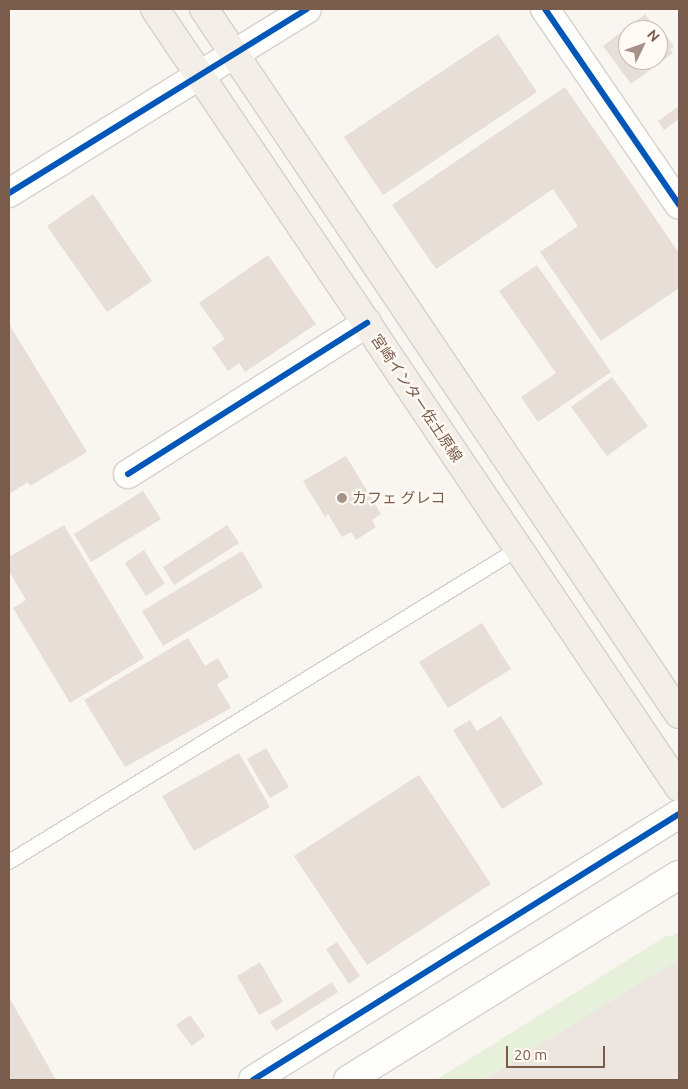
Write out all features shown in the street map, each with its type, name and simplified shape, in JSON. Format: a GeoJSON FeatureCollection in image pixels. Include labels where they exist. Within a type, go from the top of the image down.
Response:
{"type":"FeatureCollection","features":[{"type":"Feature","properties":{"kind":"main road","name":"宮崎インター佐土原線"},"geometry":{"type":"LineString","coordinates":[[154,9],[679,787]]}},
{"type":"Feature","properties":{"kind":"main road"},"geometry":{"type":"LineString","coordinates":[[204,9],[679,714]]}},
{"type":"Feature","properties":{"kind":"street"},"geometry":{"type":"LineString","coordinates":[[9,193],[307,9]]}},
{"type":"Feature","properties":{"kind":"street"},"geometry":{"type":"LineString","coordinates":[[545,9],[679,205]]}},
{"type":"Feature","properties":{"kind":"street"},"geometry":{"type":"LineString","coordinates":[[128,474],[367,324]]}},
{"type":"Feature","properties":{"kind":"street"},"geometry":{"type":"LineString","coordinates":[[253,1080],[679,814]]}},
{"type":"Feature","properties":{"kind":"street"},"geometry":{"type":"LineString","coordinates":[[348,1080],[679,875]]}},
{"type":"Feature","properties":{"kind":"lane"},"geometry":{"type":"LineString","coordinates":[[9,862],[518,548]]}},
{"type":"Feature","properties":{"kind":"shaded area"},"geometry":{"type":"Polygon","coordinates":[[[679,932],[679,1080],[452,1080],[679,932]]]}},
{"type":"Feature","properties":{"kind":"green space"},"geometry":{"type":"Polygon","coordinates":[[[666,936],[679,936],[679,959],[484,1080],[436,1080],[666,936]]]}},
{"type":"Feature","properties":{"kind":"building"},"geometry":{"type":"Polygon","coordinates":[[[645,14],[650,20],[637,20],[645,14]]]}},
{"type":"Feature","properties":{"kind":"building"},"geometry":{"type":"Polygon","coordinates":[[[498,34],[537,92],[383,195],[344,137],[498,34]]]}},
{"type":"Feature","properties":{"kind":"building"},"geometry":{"type":"Polygon","coordinates":[[[618,35],[618,66],[603,46],[618,35]]]}},
{"type":"Feature","properties":{"kind":"building"},"geometry":{"type":"Polygon","coordinates":[[[668,38],[674,47],[670,49],[673,53],[668,57],[668,38]]]}},
{"type":"Feature","properties":{"kind":"building"},"geometry":{"type":"Polygon","coordinates":[[[621,70],[650,70],[631,84],[621,70]]]}},
{"type":"Feature","properties":{"kind":"building"},"geometry":{"type":"Polygon","coordinates":[[[565,87],[679,253],[679,288],[601,341],[540,252],[578,226],[553,189],[436,269],[392,205],[565,87]]]}},
{"type":"Feature","properties":{"kind":"building"},"geometry":{"type":"Polygon","coordinates":[[[679,106],[679,119],[664,130],[658,121],[679,106]]]}},
{"type":"Feature","properties":{"kind":"building"},"geometry":{"type":"Polygon","coordinates":[[[93,194],[152,281],[107,312],[47,226],[93,194]]]}},
{"type":"Feature","properties":{"kind":"building"},"geometry":{"type":"Polygon","coordinates":[[[268,255],[316,324],[245,372],[239,363],[228,371],[212,348],[225,339],[199,303],[268,255]]]}},
{"type":"Feature","properties":{"kind":"building"},"geometry":{"type":"Polygon","coordinates":[[[537,265],[611,372],[538,422],[521,397],[556,373],[499,291],[537,265]]]}},
{"type":"Feature","properties":{"kind":"building"},"geometry":{"type":"Polygon","coordinates":[[[9,324],[87,452],[30,486],[28,482],[9,494],[9,324]]]}},
{"type":"Feature","properties":{"kind":"building"},"geometry":{"type":"Polygon","coordinates":[[[612,377],[648,426],[607,456],[571,407],[612,377]]]}},
{"type":"Feature","properties":{"kind":"building","name":"カフェ グレコ"},"geometry":{"type":"Polygon","coordinates":[[[346,456],[381,514],[372,520],[376,527],[356,540],[351,532],[342,537],[328,514],[325,517],[303,481],[346,456]]]}},
{"type":"Feature","properties":{"kind":"building"},"geometry":{"type":"Polygon","coordinates":[[[143,491],[161,519],[91,562],[74,534],[143,491]]]}},
{"type":"Feature","properties":{"kind":"building"},"geometry":{"type":"Polygon","coordinates":[[[64,525],[144,658],[70,703],[13,608],[26,600],[9,571],[9,557],[64,525]]]}},
{"type":"Feature","properties":{"kind":"building"},"geometry":{"type":"Polygon","coordinates":[[[227,525],[239,543],[174,585],[163,567],[227,525]]]}},
{"type":"Feature","properties":{"kind":"building"},"geometry":{"type":"Polygon","coordinates":[[[144,550],[165,584],[146,596],[125,563],[144,550]]]}},
{"type":"Feature","properties":{"kind":"building"},"geometry":{"type":"Polygon","coordinates":[[[242,551],[263,587],[163,646],[142,611],[242,551]]]}},
{"type":"Feature","properties":{"kind":"building"},"geometry":{"type":"Polygon","coordinates":[[[482,623],[511,669],[448,708],[419,662],[482,623]]]}},
{"type":"Feature","properties":{"kind":"building"},"geometry":{"type":"Polygon","coordinates":[[[188,638],[205,666],[218,658],[229,677],[217,684],[231,708],[125,767],[84,700],[188,638]]]}},
{"type":"Feature","properties":{"kind":"building"},"geometry":{"type":"Polygon","coordinates":[[[501,716],[543,784],[502,809],[453,730],[470,720],[477,731],[501,716]]]}},
{"type":"Feature","properties":{"kind":"building"},"geometry":{"type":"Polygon","coordinates":[[[266,748],[289,787],[270,798],[247,759],[266,748]]]}},
{"type":"Feature","properties":{"kind":"building"},"geometry":{"type":"Polygon","coordinates":[[[239,753],[270,807],[194,851],[162,796],[239,753]]]}},
{"type":"Feature","properties":{"kind":"building"},"geometry":{"type":"Polygon","coordinates":[[[419,775],[491,884],[367,965],[294,856],[419,775]]]}},
{"type":"Feature","properties":{"kind":"building"},"geometry":{"type":"Polygon","coordinates":[[[337,942],[360,976],[349,984],[326,949],[337,942]]]}},
{"type":"Feature","properties":{"kind":"building"},"geometry":{"type":"Polygon","coordinates":[[[260,962],[283,1002],[259,1015],[237,976],[260,962]]]}},
{"type":"Feature","properties":{"kind":"building"},"geometry":{"type":"Polygon","coordinates":[[[332,982],[338,992],[276,1031],[270,1022],[332,982]]]}},
{"type":"Feature","properties":{"kind":"building"},"geometry":{"type":"Polygon","coordinates":[[[9,997],[56,1080],[9,1080],[9,997]]]}},
{"type":"Feature","properties":{"kind":"building"},"geometry":{"type":"Polygon","coordinates":[[[190,1015],[205,1036],[192,1046],[176,1025],[190,1015]]]}},
{"type":"Feature","properties":{"kind":"cycle path"},"geometry":{"type":"LineString","coordinates":[[9,193],[307,9]]}},
{"type":"Feature","properties":{"kind":"cycle path"},"geometry":{"type":"LineString","coordinates":[[545,9],[679,205]]}},
{"type":"Feature","properties":{"kind":"cycle path"},"geometry":{"type":"LineString","coordinates":[[128,474],[367,323]]}},
{"type":"Feature","properties":{"kind":"cycle path"},"geometry":{"type":"LineString","coordinates":[[253,1080],[679,814]]}},
{"type":"Feature","properties":{"kind":"place","name":"カフェ グレコ"},"geometry":{"type":"Point","coordinates":[342,498]}}]}
